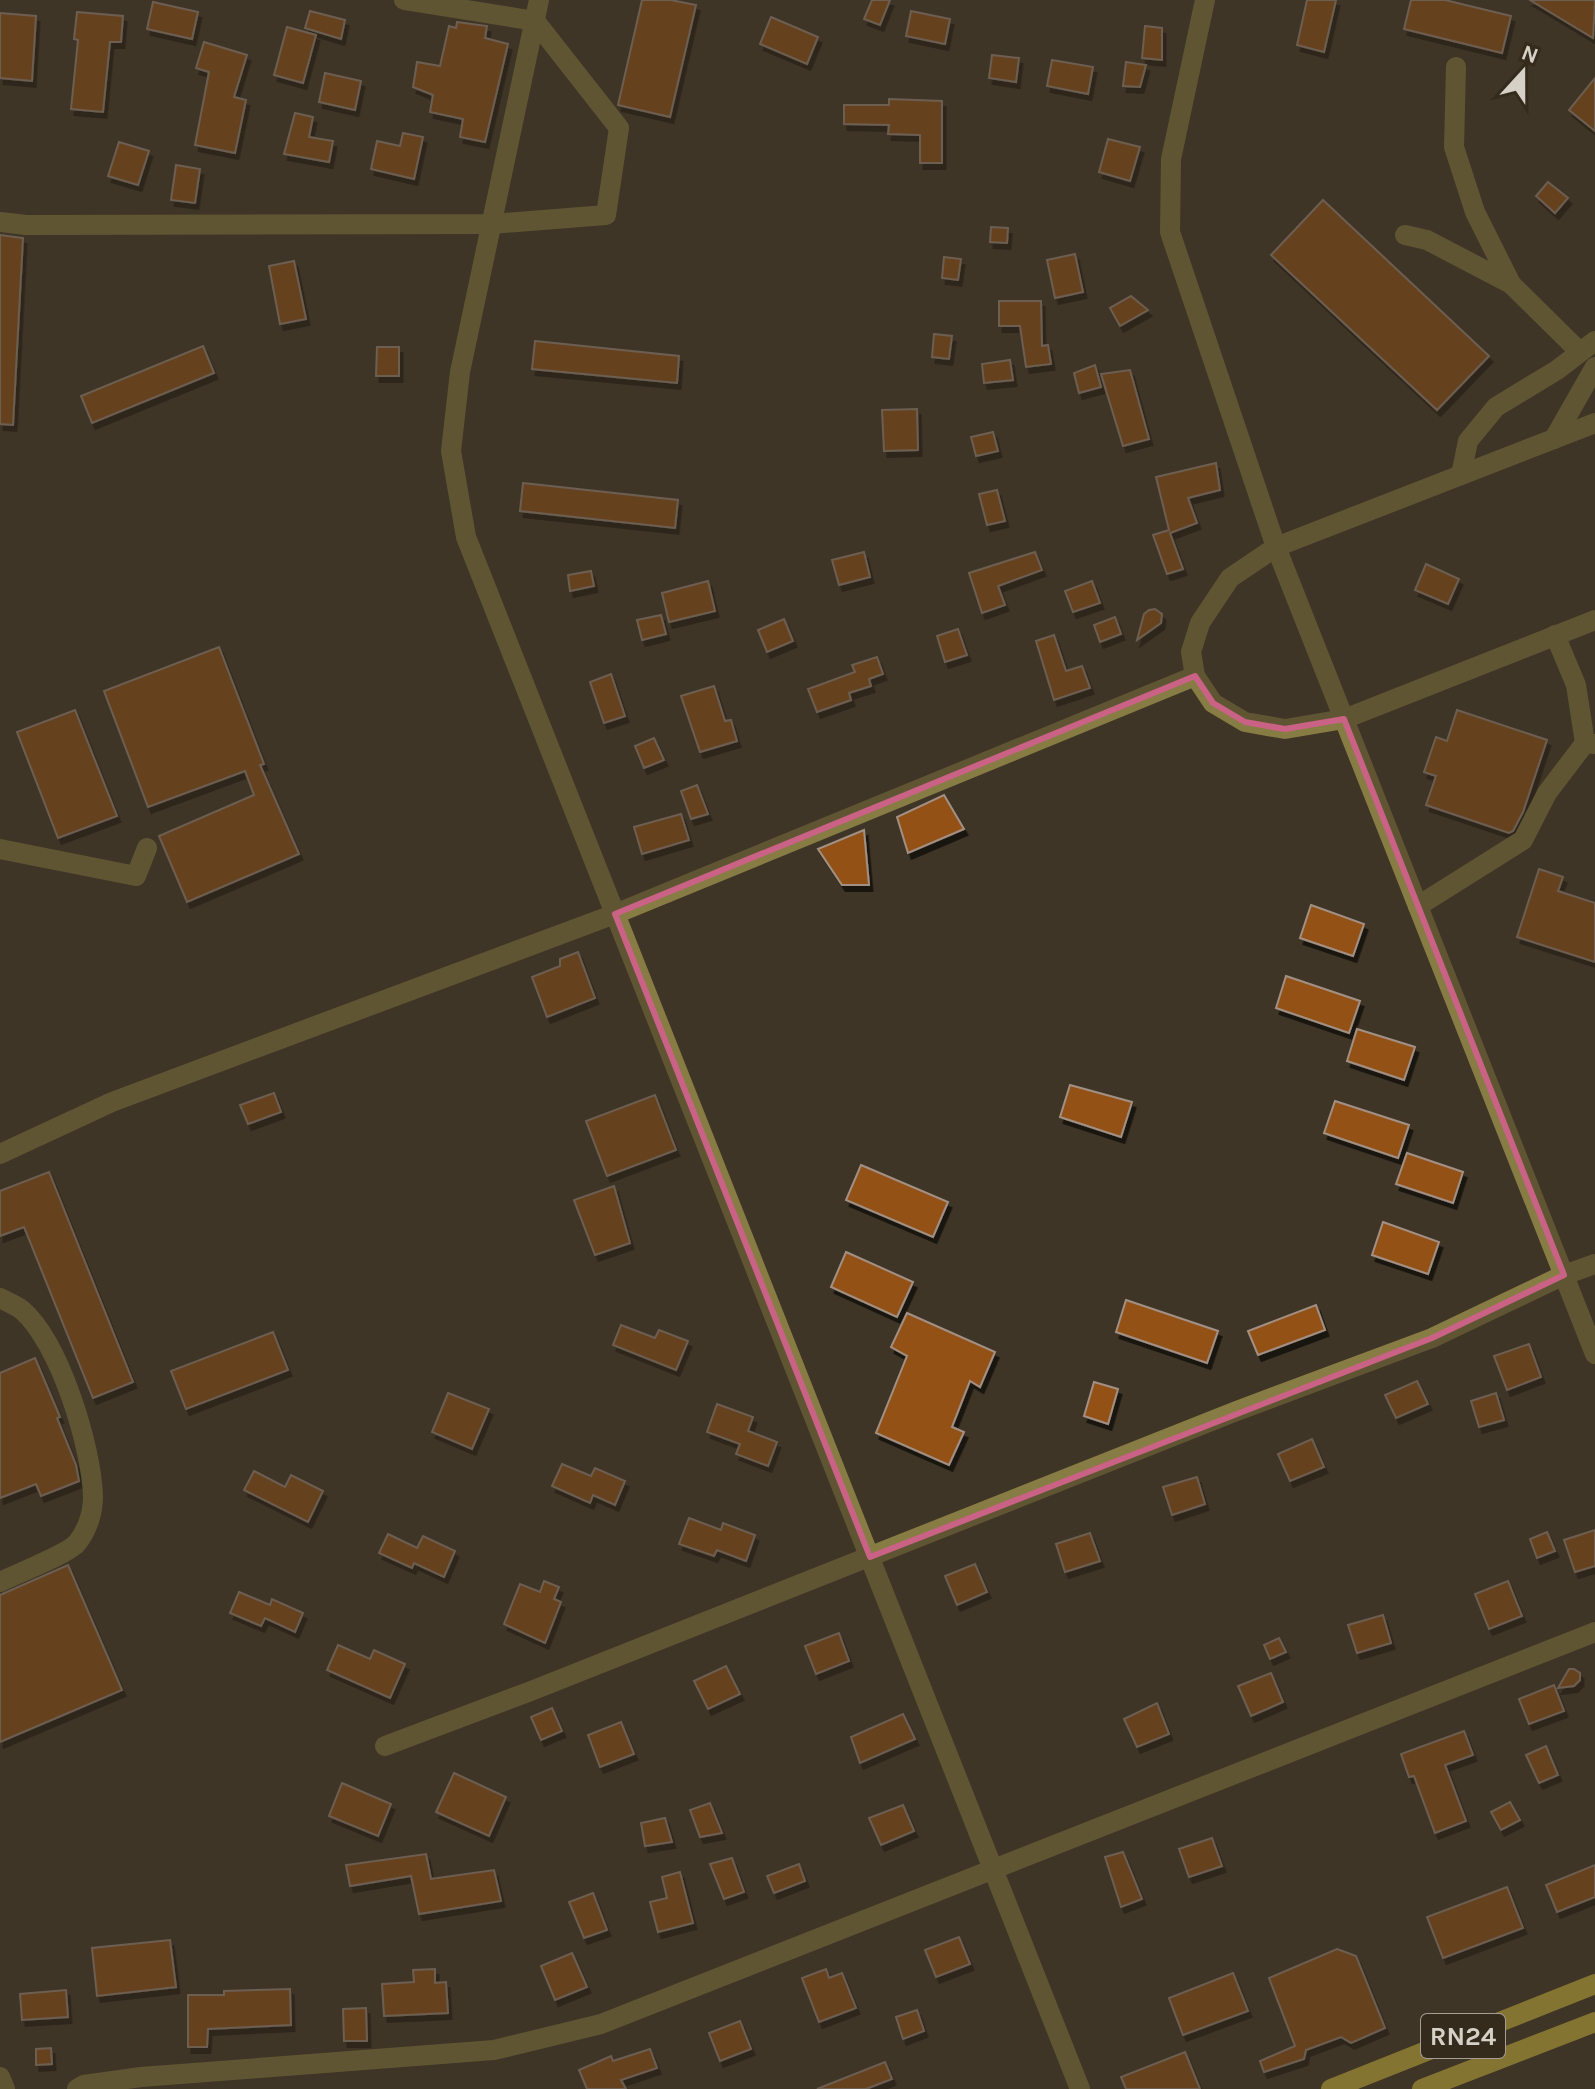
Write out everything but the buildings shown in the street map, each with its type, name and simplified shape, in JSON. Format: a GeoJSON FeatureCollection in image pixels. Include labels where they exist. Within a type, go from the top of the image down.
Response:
{"type":"FeatureCollection","features":[{"type":"Feature","properties":{"kind":"main road","name":"RN24"},"geometry":{"type":"LineString","coordinates":[[1331,2089],[1595,1984]]}},
{"type":"Feature","properties":{"kind":"main road","name":"RN24"},"geometry":{"type":"LineString","coordinates":[[1422,2089],[1595,2022]]}},
{"type":"Feature","properties":{"kind":"street"},"geometry":{"type":"LineString","coordinates":[[0,222],[26,225],[491,224],[606,215],[619,128],[535,21],[404,0]]}},
{"type":"Feature","properties":{"kind":"street"},"geometry":{"type":"LineString","coordinates":[[539,0],[460,372],[451,451],[466,537],[1080,2089]]}},
{"type":"Feature","properties":{"kind":"street"},"geometry":{"type":"LineString","coordinates":[[1205,0],[1171,159],[1170,232],[1276,547],[1595,1354]]}},
{"type":"Feature","properties":{"kind":"street"},"geometry":{"type":"LineString","coordinates":[[1456,67],[1454,147],[1475,212],[1511,284]]}},
{"type":"Feature","properties":{"kind":"street"},"geometry":{"type":"LineString","coordinates":[[1405,235],[1427,240],[1511,284],[1588,347],[1496,407],[1468,441],[1461,475]]}},
{"type":"Feature","properties":{"kind":"street"},"geometry":{"type":"LineString","coordinates":[[1554,439],[1595,367]]}},
{"type":"Feature","properties":{"kind":"street"},"geometry":{"type":"LineString","coordinates":[[1595,423],[1276,547],[1230,578],[1200,623],[1191,652],[1195,676],[1213,703],[1245,722],[1285,729],[1344,719],[1595,620]]}},
{"type":"Feature","properties":{"kind":"street"},"geometry":{"type":"LineString","coordinates":[[1418,906],[1523,840],[1547,793],[1590,744],[1576,685],[1555,635]]}},
{"type":"Feature","properties":{"kind":"street"},"geometry":{"type":"LineString","coordinates":[[0,1154],[112,1102],[615,914],[1195,676]]}},
{"type":"Feature","properties":{"kind":"street"},"geometry":{"type":"LineString","coordinates":[[0,849],[136,876],[147,848]]}},
{"type":"Feature","properties":{"kind":"street"},"geometry":{"type":"LineString","coordinates":[[385,1746],[1234,1412],[1432,1338],[1564,1275],[1595,1264]]}},
{"type":"Feature","properties":{"kind":"street"},"geometry":{"type":"LineString","coordinates":[[0,1298],[22,1310],[48,1345],[67,1380],[90,1466],[93,1500],[89,1523],[76,1545],[0,1582]]}},
{"type":"Feature","properties":{"kind":"street"},"geometry":{"type":"LineString","coordinates":[[77,2089],[84,2085],[141,2077],[494,2050],[601,2024],[1595,1632]]}},
{"type":"Feature","properties":{"kind":"street"},"geometry":{"type":"LineString","coordinates":[[0,2077],[5,2089]]}},
{"type":"Feature","properties":{"kind":"highlighted area"},"geometry":{"type":"Polygon","coordinates":[[[1195,676],[1213,703],[1245,722],[1285,729],[1344,719],[1564,1275],[1432,1338],[870,1557],[615,914],[1195,676]]]}}]}
